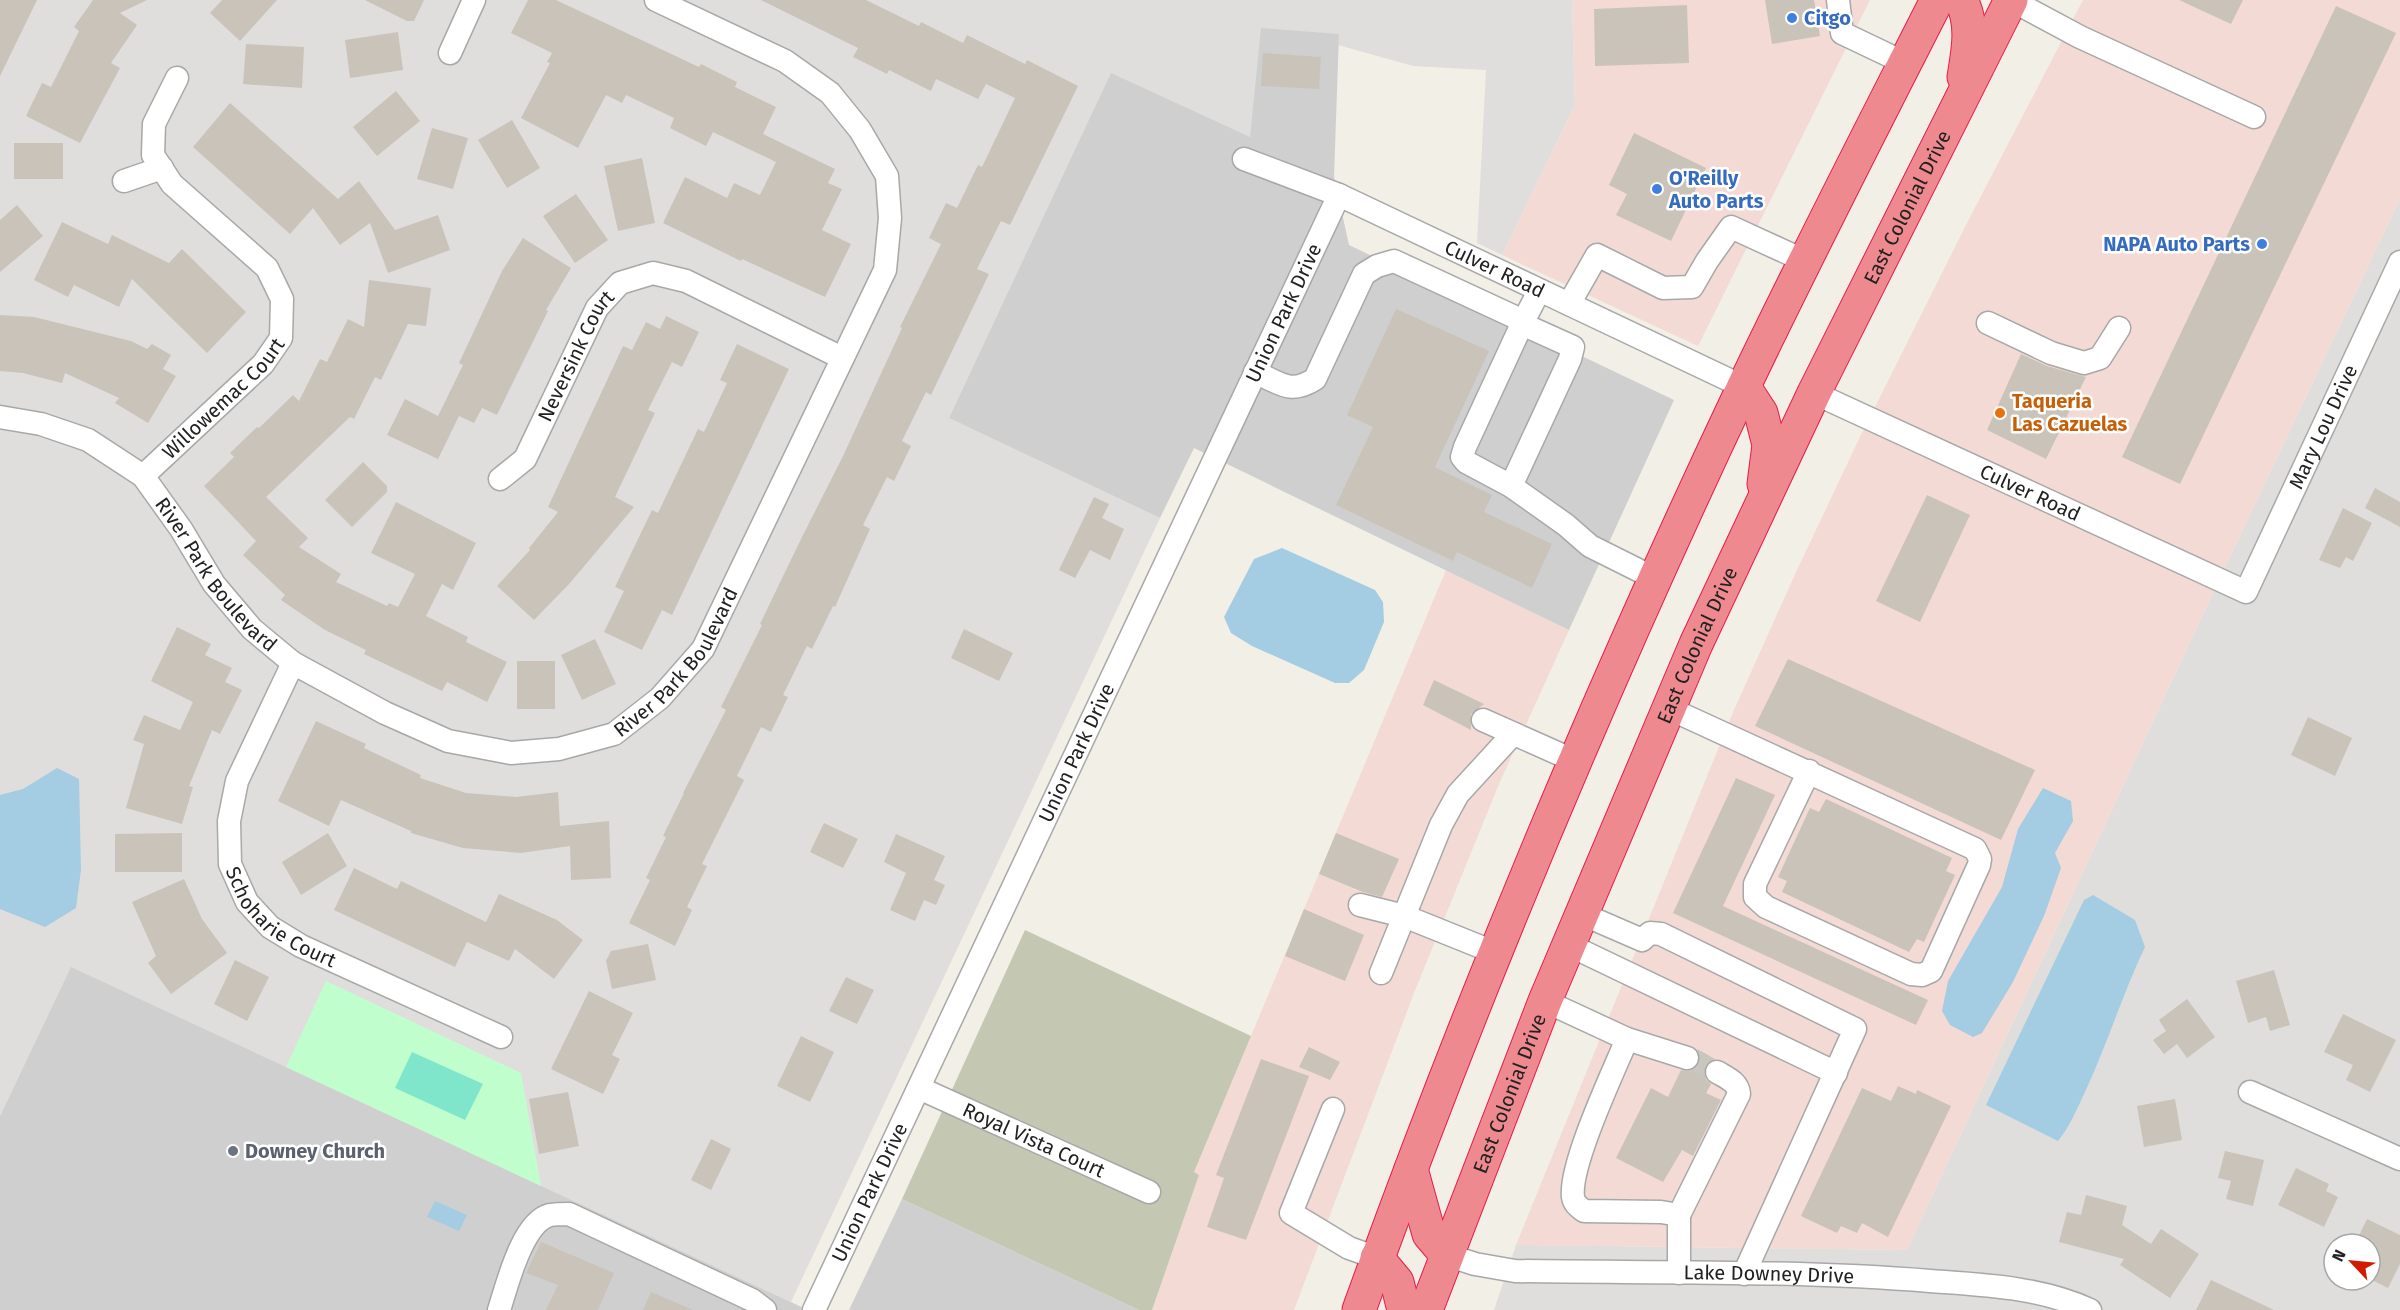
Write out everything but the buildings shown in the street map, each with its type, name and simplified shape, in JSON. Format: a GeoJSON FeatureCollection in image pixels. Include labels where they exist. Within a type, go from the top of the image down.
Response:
{"type":"FeatureCollection","features":[{"type":"Feature","properties":{"kind":"highway"},"geometry":{"type":"LineString","coordinates":[[1359,1310],[1411,1169],[1575,761],[1744,387],[1937,0]]}},
{"type":"Feature","properties":{"kind":"highway"},"geometry":{"type":"LineString","coordinates":[[1960,103],[1970,38],[1965,7],[1961,0]]}},
{"type":"Feature","properties":{"kind":"highway","name":"East Colonial Drive"},"geometry":{"type":"LineString","coordinates":[[1426,1310],[1545,1002],[1696,644],[1814,393],[2011,0]]}},
{"type":"Feature","properties":{"kind":"highway"},"geometry":{"type":"LineString","coordinates":[[1744,387],[1761,413],[1768,445],[1762,503]]}},
{"type":"Feature","properties":{"kind":"highway"},"geometry":{"type":"LineString","coordinates":[[1411,1169],[1429,1234],[1447,1255]]}},
{"type":"Feature","properties":{"kind":"highway"},"geometry":{"type":"LineString","coordinates":[[1377,1258],[1397,1282],[1404,1310]]}},
{"type":"Feature","properties":{"kind":"street"},"geometry":{"type":"LineString","coordinates":[[450,53],[474,0]]}},
{"type":"Feature","properties":{"kind":"street","name":"River Park Boulevard"},"geometry":{"type":"LineString","coordinates":[[0,417],[41,424],[88,440],[143,476],[181,529],[214,584],[252,629],[293,663],[384,713],[448,741],[511,753],[559,749],[614,734],[660,699],[703,649],[885,270],[890,218],[887,177],[860,130],[830,93],[785,61],[656,0]]}},
{"type":"Feature","properties":{"kind":"street"},"geometry":{"type":"LineString","coordinates":[[1838,0],[1842,33],[1905,63]]}},
{"type":"Feature","properties":{"kind":"street"},"geometry":{"type":"LineString","coordinates":[[2011,0],[2080,37],[2254,117]]}},
{"type":"Feature","properties":{"kind":"street","name":"Willowemac Court"},"geometry":{"type":"LineString","coordinates":[[143,476],[263,364],[281,338],[282,299],[267,268],[172,184],[153,155],[154,124],[177,78]]}},
{"type":"Feature","properties":{"kind":"street","name":"Culver Road"},"geometry":{"type":"LineString","coordinates":[[1244,159],[1339,195],[1744,387]]}},
{"type":"Feature","properties":{"kind":"street"},"geometry":{"type":"LineString","coordinates":[[124,181],[162,168]]}},
{"type":"Feature","properties":{"kind":"street","name":"Union Park Drive"},"geometry":{"type":"LineString","coordinates":[[814,1310],[1339,195]]}},
{"type":"Feature","properties":{"kind":"street"},"geometry":{"type":"LineString","coordinates":[[1569,304],[1597,255],[1663,288],[1692,287],[1731,226],[1805,261]]}},
{"type":"Feature","properties":{"kind":"street"},"geometry":{"type":"LineString","coordinates":[[1255,372],[1290,388],[1303,386],[1315,379],[1364,274],[1377,266],[1394,261],[1517,318],[1522,324],[1573,347],[1570,360],[1511,486]]}},
{"type":"Feature","properties":{"kind":"street","name":"Mary Lou Drive"},"geometry":{"type":"LineString","coordinates":[[2246,592],[2400,262]]}},
{"type":"Feature","properties":{"kind":"street","name":"Neversink Court"},"geometry":{"type":"LineString","coordinates":[[500,479],[525,459],[597,308],[620,284],[653,273],[686,281],[842,358]]}},
{"type":"Feature","properties":{"kind":"street"},"geometry":{"type":"LineString","coordinates":[[1539,291],[1462,457],[1466,462],[1511,486],[1566,525],[1590,546],[1656,579]]}},
{"type":"Feature","properties":{"kind":"street"},"geometry":{"type":"LineString","coordinates":[[1988,323],[2050,353],[2084,363],[2100,357],[2119,328]]}},
{"type":"Feature","properties":{"kind":"street","name":"Culver Road"},"geometry":{"type":"LineString","coordinates":[[1814,393],[2246,592]]}},
{"type":"Feature","properties":{"kind":"street","name":"Schoharie Court"},"geometry":{"type":"LineString","coordinates":[[293,663],[237,781],[229,821],[230,864],[247,902],[270,927],[302,946],[501,1037]]}},
{"type":"Feature","properties":{"kind":"street"},"geometry":{"type":"LineString","coordinates":[[1668,708],[1809,771],[1975,849],[1979,855],[1979,865],[1931,970],[1927,974],[1911,974],[1766,907],[1755,897],[1755,884],[1809,771]]}},
{"type":"Feature","properties":{"kind":"street"},"geometry":{"type":"LineString","coordinates":[[1483,720],[1575,761]]}},
{"type":"Feature","properties":{"kind":"street"},"geometry":{"type":"LineString","coordinates":[[1381,973],[1441,825],[1458,795],[1513,734]]}},
{"type":"Feature","properties":{"kind":"street"},"geometry":{"type":"LineString","coordinates":[[1359,905],[1404,916],[1496,953]]}},
{"type":"Feature","properties":{"kind":"street"},"geometry":{"type":"LineString","coordinates":[[1582,914],[1642,940]]}},
{"type":"Feature","properties":{"kind":"street"},"geometry":{"type":"LineString","coordinates":[[1627,972],[1642,940],[1650,933],[1661,934],[1852,1027],[1855,1033],[1744,1274]]}},
{"type":"Feature","properties":{"kind":"street"},"geometry":{"type":"LineString","coordinates":[[1569,945],[1836,1074]]}},
{"type":"Feature","properties":{"kind":"street"},"geometry":{"type":"LineString","coordinates":[[1545,1002],[1627,1040],[1687,1058]]}},
{"type":"Feature","properties":{"kind":"street"},"geometry":{"type":"LineString","coordinates":[[1627,1040],[1575,1172],[1573,1197],[1576,1205],[1584,1211],[1661,1212],[1679,1215]]}},
{"type":"Feature","properties":{"kind":"street"},"geometry":{"type":"LineString","coordinates":[[1679,1273],[1679,1215],[1739,1095],[1734,1083],[1717,1072]]}},
{"type":"Feature","properties":{"kind":"street","name":"Royal Vista Court"},"geometry":{"type":"LineString","coordinates":[[919,1088],[1149,1192]]}},
{"type":"Feature","properties":{"kind":"street"},"geometry":{"type":"LineString","coordinates":[[2250,1092],[2400,1159]]}},
{"type":"Feature","properties":{"kind":"street"},"geometry":{"type":"LineString","coordinates":[[1333,1109],[1291,1213],[1349,1248],[1377,1258]]}},
{"type":"Feature","properties":{"kind":"street"},"geometry":{"type":"LineString","coordinates":[[499,1310],[514,1262],[532,1228],[548,1215],[569,1214],[752,1300],[765,1310]]}},
{"type":"Feature","properties":{"kind":"street","name":"Lake Downey Drive"},"geometry":{"type":"LineString","coordinates":[[1447,1255],[1475,1264],[1515,1271],[1891,1278],[2008,1287],[2070,1300],[2090,1310]]}},
{"type":"Feature","properties":{"kind":"shaded area"},"geometry":{"type":"Polygon","coordinates":[[[0,0],[1572,0],[1575,105],[1502,255],[1477,243],[1486,70],[1413,66],[1338,45],[1339,34],[1250,138],[1112,74],[949,418],[1160,518],[791,1302],[71,968],[0,1116],[0,0]]]}},
{"type":"Feature","properties":{"kind":"shaded area"},"geometry":{"type":"Polygon","coordinates":[[[1572,0],[1870,0],[1698,346],[1502,255],[1575,105],[1572,0]]]}},
{"type":"Feature","properties":{"kind":"shaded area"},"geometry":{"type":"Polygon","coordinates":[[[2083,0],[2400,0],[2400,199],[2217,584],[1907,1250],[1516,1245],[1734,710],[1797,570],[1859,439],[1968,221],[2083,0]]]}},
{"type":"Feature","properties":{"kind":"shaded area"},"geometry":{"type":"Polygon","coordinates":[[[1261,28],[1339,34],[1334,177],[1349,245],[1674,400],[1569,630],[1194,448],[1160,518],[949,418],[1111,73],[1250,137],[1261,28]]]}},
{"type":"Feature","properties":{"kind":"shaded area"},"geometry":{"type":"Polygon","coordinates":[[[2400,199],[2400,1310],[1494,1310],[1516,1245],[1907,1250],[2217,584],[2400,199]]]}},
{"type":"Feature","properties":{"kind":"shaded area"},"geometry":{"type":"Polygon","coordinates":[[[1446,570],[1569,630],[1499,784],[1414,993],[1294,1310],[1152,1310],[1199,1175],[1194,1172],[1446,570]]]}},
{"type":"Feature","properties":{"kind":"shaded area"},"geometry":{"type":"Polygon","coordinates":[[[1025,930],[1251,1036],[1194,1172],[1199,1175],[1152,1310],[1139,1310],[902,1199],[1025,930]]]}},
{"type":"Feature","properties":{"kind":"shaded area","name":"Downey Church"},"geometry":{"type":"Polygon","coordinates":[[[71,967],[808,1310],[0,1310],[0,1116],[71,967]]]}},
{"type":"Feature","properties":{"kind":"shaded area"},"geometry":{"type":"Polygon","coordinates":[[[902,1199],[1139,1310],[849,1310],[902,1199]]]}},
{"type":"Feature","properties":{"kind":"green space"},"geometry":{"type":"Polygon","coordinates":[[[326,981],[521,1073],[541,1186],[286,1067],[326,981]]]}},
{"type":"Feature","properties":{"kind":"green space"},"geometry":{"type":"Polygon","coordinates":[[[412,1052],[483,1084],[465,1120],[395,1088],[412,1052]]]}},
{"type":"Feature","properties":{"kind":"water"},"geometry":{"type":"Polygon","coordinates":[[[1282,548],[1375,590],[1383,602],[1384,622],[1364,670],[1349,683],[1335,683],[1252,646],[1231,633],[1224,617],[1254,559],[1282,548]]]}},
{"type":"Feature","properties":{"kind":"water"},"geometry":{"type":"Polygon","coordinates":[[[57,768],[79,779],[81,870],[76,908],[45,927],[0,909],[0,795],[23,789],[57,768]]]}},
{"type":"Feature","properties":{"kind":"water"},"geometry":{"type":"Polygon","coordinates":[[[2043,788],[2071,801],[2073,821],[2055,853],[2061,868],[2044,916],[2013,982],[1982,1033],[1973,1037],[1950,1025],[1942,1011],[1948,981],[2002,887],[2018,829],[2043,788]]]}},
{"type":"Feature","properties":{"kind":"water"},"geometry":{"type":"Polygon","coordinates":[[[2093,895],[2135,920],[2145,947],[2085,1092],[2070,1123],[2058,1141],[1986,1105],[2084,900],[2093,895]]]}},
{"type":"Feature","properties":{"kind":"water"},"geometry":{"type":"Polygon","coordinates":[[[435,1201],[467,1215],[459,1231],[427,1217],[435,1201]]]}},
{"type":"Feature","properties":{"kind":"tunnel"},"geometry":{"type":"LineString","coordinates":[[1687,1058],[1717,1072]]}},
{"type":"Feature","properties":{"kind":"place","name":"Citgo"},"geometry":{"type":"Point","coordinates":[1792,18]}},
{"type":"Feature","properties":{"kind":"place","name":"O'Reilly Auto Parts"},"geometry":{"type":"Point","coordinates":[1657,189]}},
{"type":"Feature","properties":{"kind":"place","name":"NAPA Auto Parts"},"geometry":{"type":"Point","coordinates":[2262,244]}},
{"type":"Feature","properties":{"kind":"place","name":"Taqueria Las Cazuelas"},"geometry":{"type":"Point","coordinates":[2000,413]}},
{"type":"Feature","properties":{"kind":"place","name":"Downey Church"},"geometry":{"type":"Point","coordinates":[233,1151]}}]}
